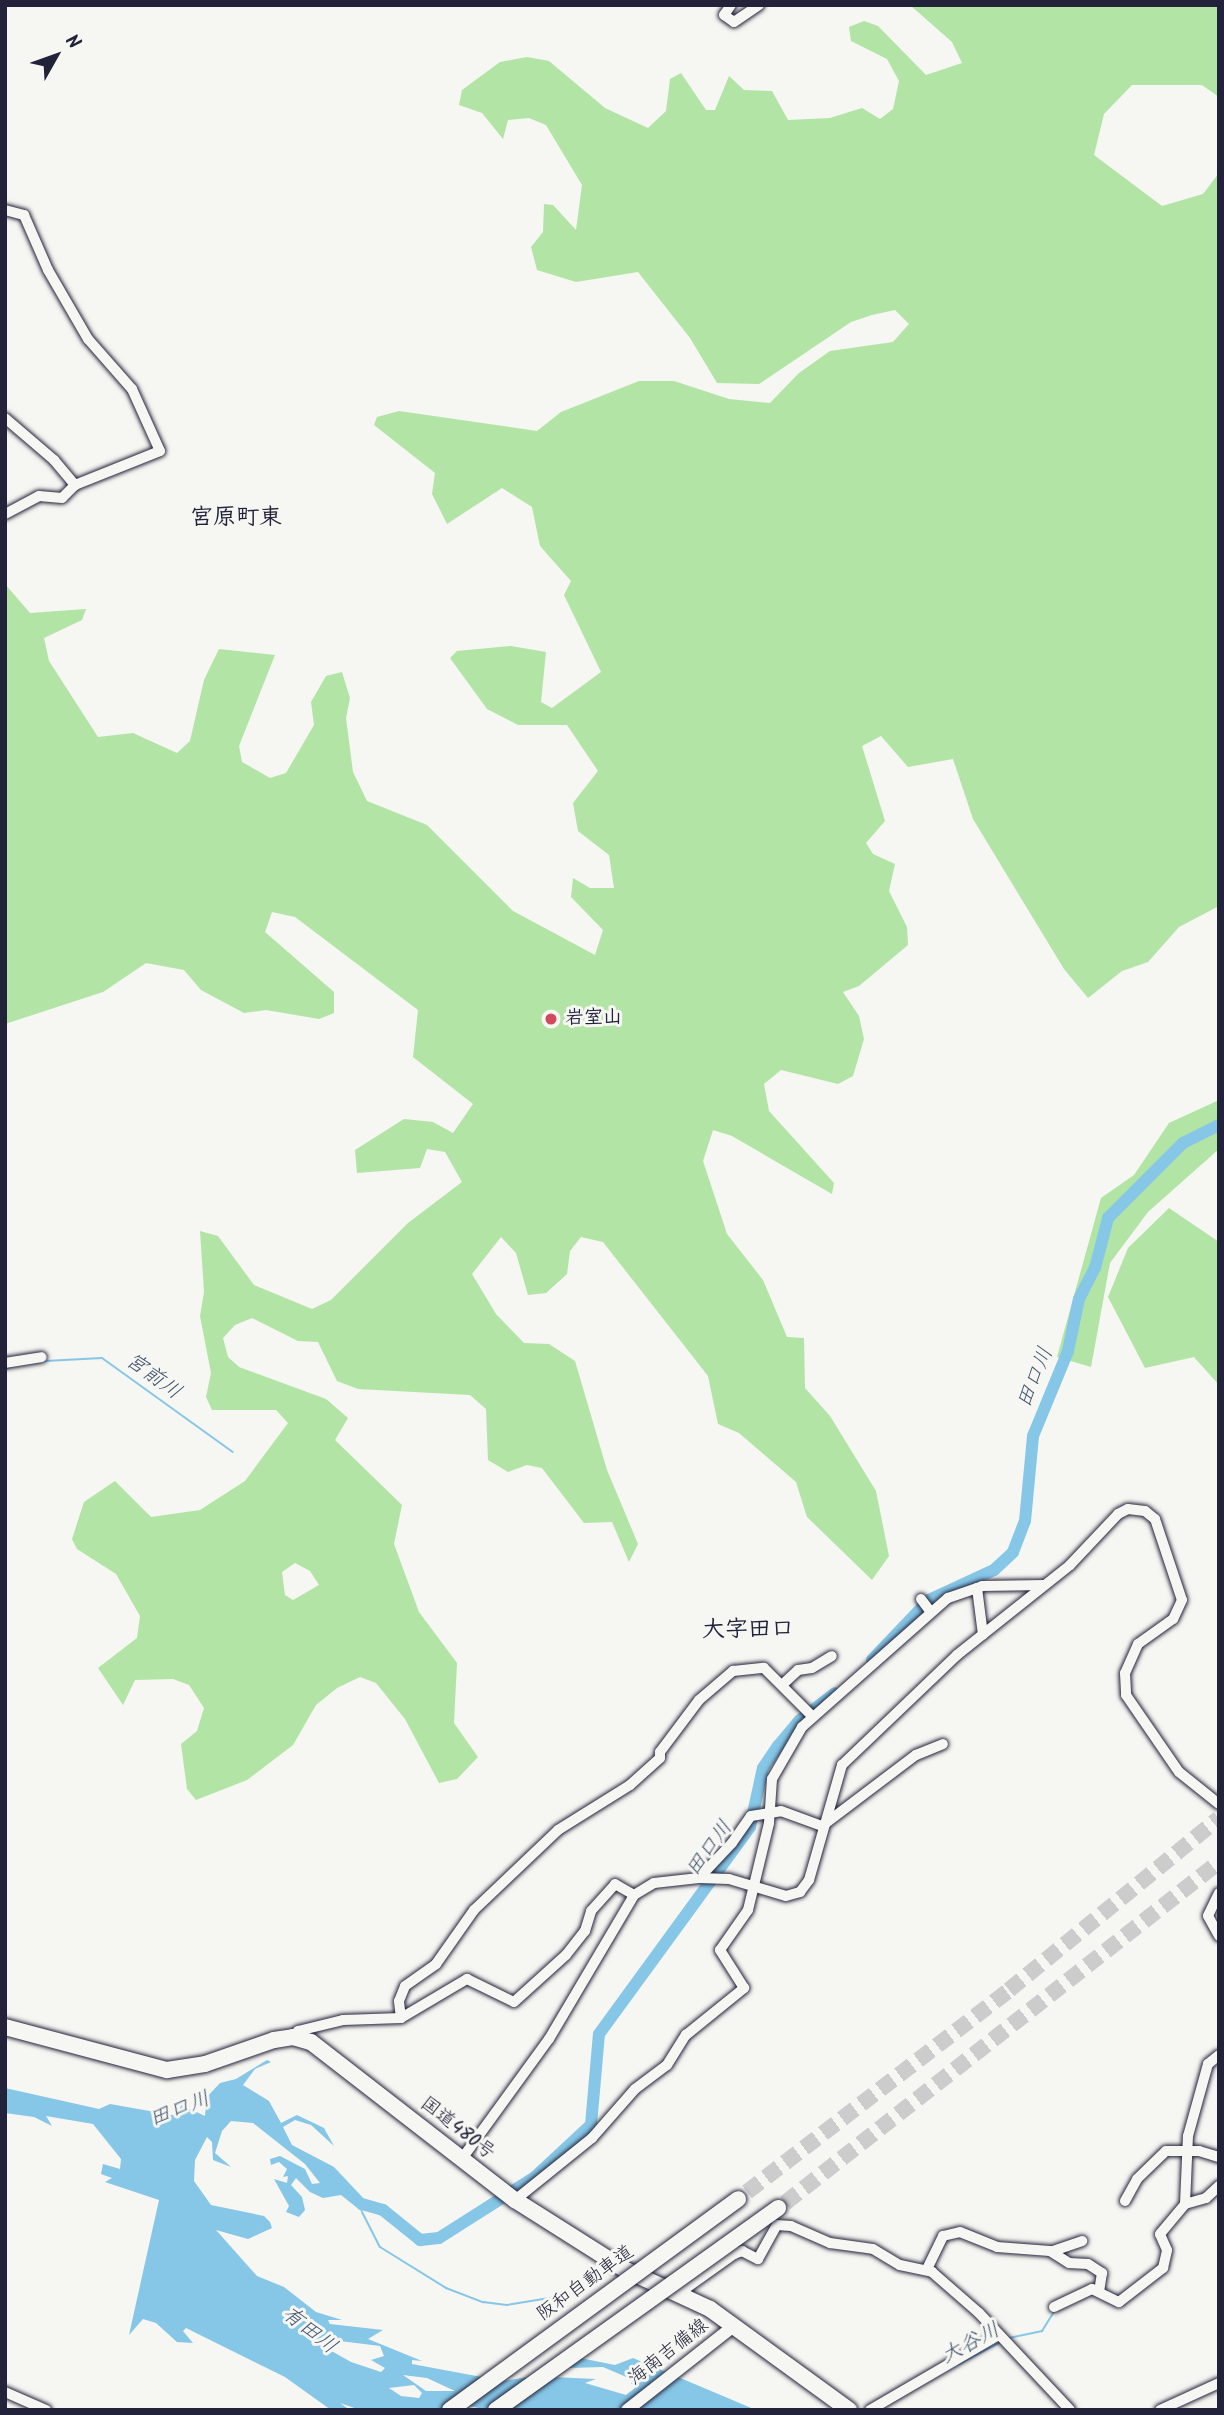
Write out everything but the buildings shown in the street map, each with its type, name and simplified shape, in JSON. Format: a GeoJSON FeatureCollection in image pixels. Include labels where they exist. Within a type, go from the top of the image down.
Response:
{"type":"FeatureCollection","features":[{"type":"Feature","properties":{"kind":"highway"},"geometry":{"type":"LineString","coordinates":[[5,2027],[167,2070],[205,2064],[262,2043],[293,2037]]}},
{"type":"Feature","properties":{"kind":"highway","name":"国道480号"},"geometry":{"type":"LineString","coordinates":[[293,2037],[311,2042],[337,2059],[509,2196],[624,2269],[735,2325],[849,2410]]}},
{"type":"Feature","properties":{"kind":"highway","name":"阪和自動車道"},"geometry":{"type":"LineString","coordinates":[[450,2410],[743,2195]]}},
{"type":"Feature","properties":{"kind":"highway"},"geometry":{"type":"LineString","coordinates":[[496,2410],[782,2206]]}},
{"type":"Feature","properties":{"kind":"main road","name":"海南吉備線"},"geometry":{"type":"LineString","coordinates":[[627,2410],[717,2342],[735,2325]]}},
{"type":"Feature","properties":{"kind":"street"},"geometry":{"type":"LineString","coordinates":[[731,5],[724,15],[734,22],[759,5]]}},
{"type":"Feature","properties":{"kind":"street"},"geometry":{"type":"LineString","coordinates":[[5,211],[24,215],[48,270],[89,339],[132,389],[160,451],[75,485],[62,498],[39,496],[5,514]]}},
{"type":"Feature","properties":{"kind":"street"},"geometry":{"type":"LineString","coordinates":[[5,418],[54,460],[75,485]]}},
{"type":"Feature","properties":{"kind":"street"},"geometry":{"type":"LineString","coordinates":[[5,1363],[42,1357]]}},
{"type":"Feature","properties":{"kind":"street"},"geometry":{"type":"LineString","coordinates":[[461,2160],[549,2039],[634,1895],[656,1882],[703,1878],[725,1879],[791,1896],[803,1890],[842,1765],[983,1634],[1084,1552],[1121,1512],[1136,1508],[1153,1516],[1182,1603],[1173,1619],[1138,1644],[1125,1674],[1126,1695],[1179,1772],[1219,1804]]}},
{"type":"Feature","properties":{"kind":"street"},"geometry":{"type":"LineString","coordinates":[[509,2196],[592,2138],[635,2089],[667,2065],[686,2035],[744,1988],[720,1952],[742,1923],[753,1886],[775,1770],[813,1717],[873,1668],[925,1605],[977,1588],[1044,1585]]}},
{"type":"Feature","properties":{"kind":"street"},"geometry":{"type":"LineString","coordinates":[[977,1588],[983,1634]]}},
{"type":"Feature","properties":{"kind":"street"},"geometry":{"type":"LineString","coordinates":[[782,1685],[798,1670],[811,1668],[832,1656]]}},
{"type":"Feature","properties":{"kind":"street"},"geometry":{"type":"LineString","coordinates":[[401,2018],[398,2001],[405,1986],[436,1964],[474,1910],[558,1830],[631,1785],[660,1758],[660,1752],[699,1700],[733,1671],[752,1665],[764,1668],[813,1717]]}},
{"type":"Feature","properties":{"kind":"street"},"geometry":{"type":"LineString","coordinates":[[822,1826],[916,1755],[943,1744]]}},
{"type":"Feature","properties":{"kind":"street"},"geometry":{"type":"LineString","coordinates":[[703,1878],[751,1816],[786,1812],[822,1826]]}},
{"type":"Feature","properties":{"kind":"street"},"geometry":{"type":"LineString","coordinates":[[293,2037],[298,2031],[343,2020],[401,2018],[467,1979],[514,2002],[566,1955],[585,1931],[592,1911],[615,1884],[634,1895]]}},
{"type":"Feature","properties":{"kind":"street"},"geometry":{"type":"LineString","coordinates":[[1219,1894],[1208,1916],[1219,1936]]}},
{"type":"Feature","properties":{"kind":"street"},"geometry":{"type":"LineString","coordinates":[[1185,2204],[1186,2150],[1208,2064],[1219,2055]]}},
{"type":"Feature","properties":{"kind":"street"},"geometry":{"type":"LineString","coordinates":[[1125,2201],[1157,2157],[1175,2148],[1219,2157]]}},
{"type":"Feature","properties":{"kind":"street"},"geometry":{"type":"LineString","coordinates":[[1054,2307],[1088,2290],[1099,2291],[1119,2302],[1159,2272],[1167,2250],[1160,2234],[1185,2204],[1206,2198],[1219,2186]]}},
{"type":"Feature","properties":{"kind":"street"},"geometry":{"type":"LineString","coordinates":[[678,2294],[734,2254],[742,2251],[758,2259],[777,2225],[791,2226],[830,2243],[873,2249],[900,2265],[927,2269],[999,2335],[1070,2410]]}},
{"type":"Feature","properties":{"kind":"street"},"geometry":{"type":"LineString","coordinates":[[927,2269],[943,2236],[952,2233],[968,2233],[997,2247],[1050,2250],[1082,2241]]}},
{"type":"Feature","properties":{"kind":"street"},"geometry":{"type":"LineString","coordinates":[[1050,2250],[1069,2263],[1088,2264],[1099,2270],[1099,2291]]}},
{"type":"Feature","properties":{"kind":"street"},"geometry":{"type":"LineString","coordinates":[[870,2410],[999,2335]]}},
{"type":"Feature","properties":{"kind":"street"},"geometry":{"type":"LineString","coordinates":[[1160,2410],[1219,2384]]}},
{"type":"Feature","properties":{"kind":"street"},"geometry":{"type":"LineString","coordinates":[[5,2392],[46,2410]]}},
{"type":"Feature","properties":{"kind":"green space"},"geometry":{"type":"Polygon","coordinates":[[[910,5],[1219,5],[1219,97],[1202,85],[1132,85],[1104,114],[1094,155],[1162,206],[1203,194],[1219,173],[1219,906],[1179,927],[1148,962],[1122,971],[1088,998],[1064,969],[973,819],[953,759],[908,767],[881,736],[862,746],[885,821],[866,843],[873,854],[895,864],[889,891],[907,927],[908,945],[859,986],[843,992],[859,1016],[864,1039],[853,1076],[838,1084],[781,1070],[764,1084],[769,1111],[834,1183],[832,1194],[732,1136],[713,1130],[703,1161],[727,1234],[763,1280],[787,1337],[804,1338],[805,1388],[830,1416],[876,1491],[889,1556],[872,1580],[807,1517],[796,1482],[739,1433],[718,1424],[708,1376],[603,1242],[581,1237],[570,1251],[567,1274],[546,1293],[528,1295],[516,1253],[501,1237],[472,1274],[496,1314],[524,1343],[549,1344],[575,1361],[607,1470],[638,1544],[629,1562],[612,1522],[584,1523],[542,1468],[527,1465],[508,1472],[488,1460],[486,1409],[470,1395],[358,1389],[337,1381],[318,1342],[298,1341],[252,1318],[235,1325],[223,1338],[228,1357],[239,1367],[326,1399],[348,1418],[335,1440],[402,1505],[394,1544],[419,1612],[457,1663],[454,1723],[478,1757],[457,1779],[439,1783],[405,1719],[376,1683],[360,1677],[337,1688],[316,1705],[293,1745],[247,1780],[196,1800],[187,1789],[181,1744],[197,1731],[204,1708],[189,1685],[173,1679],[135,1680],[123,1705],[98,1668],[137,1638],[140,1616],[116,1574],[77,1549],[72,1539],[84,1502],[115,1481],[151,1517],[200,1510],[245,1481],[288,1423],[276,1410],[212,1410],[206,1397],[211,1373],[200,1316],[204,1292],[200,1231],[218,1236],[254,1285],[312,1309],[331,1300],[408,1223],[462,1182],[445,1152],[427,1149],[420,1168],[357,1173],[355,1150],[404,1119],[433,1122],[453,1133],[473,1104],[413,1057],[418,1010],[295,917],[272,912],[265,932],[334,992],[334,1013],[319,1019],[266,1010],[244,1013],[201,990],[184,970],[146,963],[103,992],[5,1024],[5,584],[30,613],[86,609],[82,620],[44,638],[49,661],[98,737],[133,733],[177,753],[190,741],[204,680],[219,649],[275,655],[239,746],[242,762],[270,778],[286,773],[314,725],[311,702],[326,676],[342,672],[350,698],[346,718],[353,772],[367,801],[427,825],[513,911],[595,955],[603,930],[571,897],[573,878],[590,888],[614,888],[609,855],[578,831],[573,803],[598,771],[567,725],[518,725],[487,709],[450,658],[457,651],[511,646],[546,652],[541,702],[552,708],[601,672],[564,595],[571,581],[540,546],[532,507],[502,488],[447,524],[432,494],[435,473],[374,425],[377,417],[399,411],[537,431],[561,412],[639,381],[674,381],[729,399],[770,403],[799,373],[830,351],[893,342],[909,324],[895,310],[872,315],[851,322],[759,384],[717,383],[690,338],[638,272],[576,282],[537,270],[531,247],[543,232],[544,204],[553,205],[576,230],[582,185],[546,125],[529,118],[508,120],[503,139],[482,113],[459,105],[462,90],[500,62],[527,57],[549,61],[605,108],[648,128],[666,111],[670,79],[681,73],[706,110],[715,110],[729,76],[744,90],[772,91],[788,120],[830,118],[862,108],[880,119],[893,109],[899,81],[887,59],[851,41],[849,27],[864,21],[878,26],[926,75],[962,63],[952,42],[910,5]],[[295,1563],[282,1572],[285,1595],[293,1600],[319,1585],[310,1571],[295,1563]]]}},
{"type":"Feature","properties":{"kind":"green space"},"geometry":{"type":"Polygon","coordinates":[[[1219,1100],[1219,1149],[1148,1212],[1110,1263],[1091,1367],[1057,1357],[1101,1198],[1134,1175],[1169,1123],[1219,1100]]]}},
{"type":"Feature","properties":{"kind":"green space"},"geometry":{"type":"Polygon","coordinates":[[[1169,1208],[1219,1242],[1219,1385],[1194,1357],[1145,1368],[1108,1297],[1128,1248],[1169,1208]]]}},
{"type":"Feature","properties":{"kind":"water","name":"有田川"},"geometry":{"type":"Polygon","coordinates":[[[267,2060],[271,2062],[255,2069],[243,2085],[269,2101],[281,2123],[297,2115],[324,2128],[334,2146],[311,2125],[295,2120],[283,2127],[292,2145],[334,2167],[366,2201],[379,2205],[361,2211],[341,2195],[323,2198],[310,2192],[296,2178],[291,2185],[302,2197],[305,2210],[299,2217],[286,2212],[289,2206],[274,2179],[287,2183],[288,2176],[283,2177],[287,2169],[279,2162],[271,2165],[270,2159],[280,2156],[305,2169],[312,2184],[320,2183],[305,2164],[253,2123],[231,2121],[222,2131],[215,2153],[231,2167],[213,2160],[212,2142],[207,2137],[195,2160],[194,2181],[211,2205],[264,2216],[272,2228],[248,2239],[216,2230],[257,2276],[284,2287],[316,2312],[342,2320],[328,2320],[330,2324],[383,2330],[368,2339],[422,2361],[412,2360],[412,2364],[503,2381],[528,2377],[575,2357],[615,2365],[633,2358],[756,2410],[486,2410],[466,2405],[438,2410],[360,2410],[340,2403],[350,2410],[331,2410],[285,2377],[186,2328],[183,2331],[193,2343],[177,2342],[156,2323],[143,2319],[129,2335],[159,2200],[105,2182],[112,2178],[101,2174],[103,2164],[120,2169],[121,2159],[93,2124],[46,2116],[52,2126],[34,2117],[5,2113],[5,2088],[99,2109],[110,2104],[178,2116],[181,2105],[205,2116],[207,2097],[220,2083],[236,2079],[267,2060]],[[324,2339],[322,2343],[351,2362],[381,2372],[385,2368],[371,2360],[384,2356],[380,2346],[324,2339]],[[603,2367],[568,2368],[551,2377],[596,2379],[585,2383],[626,2395],[635,2388],[631,2383],[638,2382],[603,2367]],[[403,2375],[426,2391],[455,2391],[427,2378],[403,2375]],[[414,2385],[389,2388],[401,2396],[419,2398],[422,2393],[414,2385]]]}},
{"type":"Feature","properties":{"kind":"waterway","name":"田口川"},"geometry":{"type":"LineString","coordinates":[[872,1660],[929,1600],[994,1570],[1013,1552],[1025,1521],[1033,1436],[1068,1351],[1079,1299],[1095,1268],[1108,1218],[1183,1143],[1219,1125]]}},
{"type":"Feature","properties":{"kind":"waterway","name":"宮前川"},"geometry":{"type":"LineString","coordinates":[[45,1361],[102,1358],[233,1452]]}},
{"type":"Feature","properties":{"kind":"waterway","name":"宮前川"},"geometry":{"type":"LineString","coordinates":[[5,1369],[12,1366]]}},
{"type":"Feature","properties":{"kind":"waterway","name":"田口川"},"geometry":{"type":"LineString","coordinates":[[362,2204],[383,2210],[420,2240],[439,2238],[535,2177],[591,2125],[599,2034],[750,1827],[763,1768],[778,1746],[800,1720],[835,1693]]}},
{"type":"Feature","properties":{"kind":"waterway"},"geometry":{"type":"LineString","coordinates":[[362,2212],[380,2247],[446,2288],[483,2302],[507,2305],[555,2297]]}},
{"type":"Feature","properties":{"kind":"waterway","name":"大谷川"},"geometry":{"type":"LineString","coordinates":[[1009,2338],[1042,2331],[1054,2312]]}},
{"type":"Feature","properties":{"kind":"waterway","name":"大谷川"},"geometry":{"type":"LineString","coordinates":[[959,2364],[1001,2342]]}},
{"type":"Feature","properties":{"kind":"tunnel"},"geometry":{"type":"LineString","coordinates":[[747,2192],[1009,1990],[1219,1818]]}},
{"type":"Feature","properties":{"kind":"tunnel"},"geometry":{"type":"LineString","coordinates":[[785,2203],[1219,1862]]}},
{"type":"Feature","properties":{"kind":"place","name":"岩室山"},"geometry":{"type":"Point","coordinates":[551,1019]}},
{"type":"Feature","properties":{"kind":"district","name":"宮原町東"},"geometry":{"type":"Point","coordinates":[236,518]}},
{"type":"Feature","properties":{"kind":"district","name":"大字田口"},"geometry":{"type":"Point","coordinates":[748,1630]}}]}
